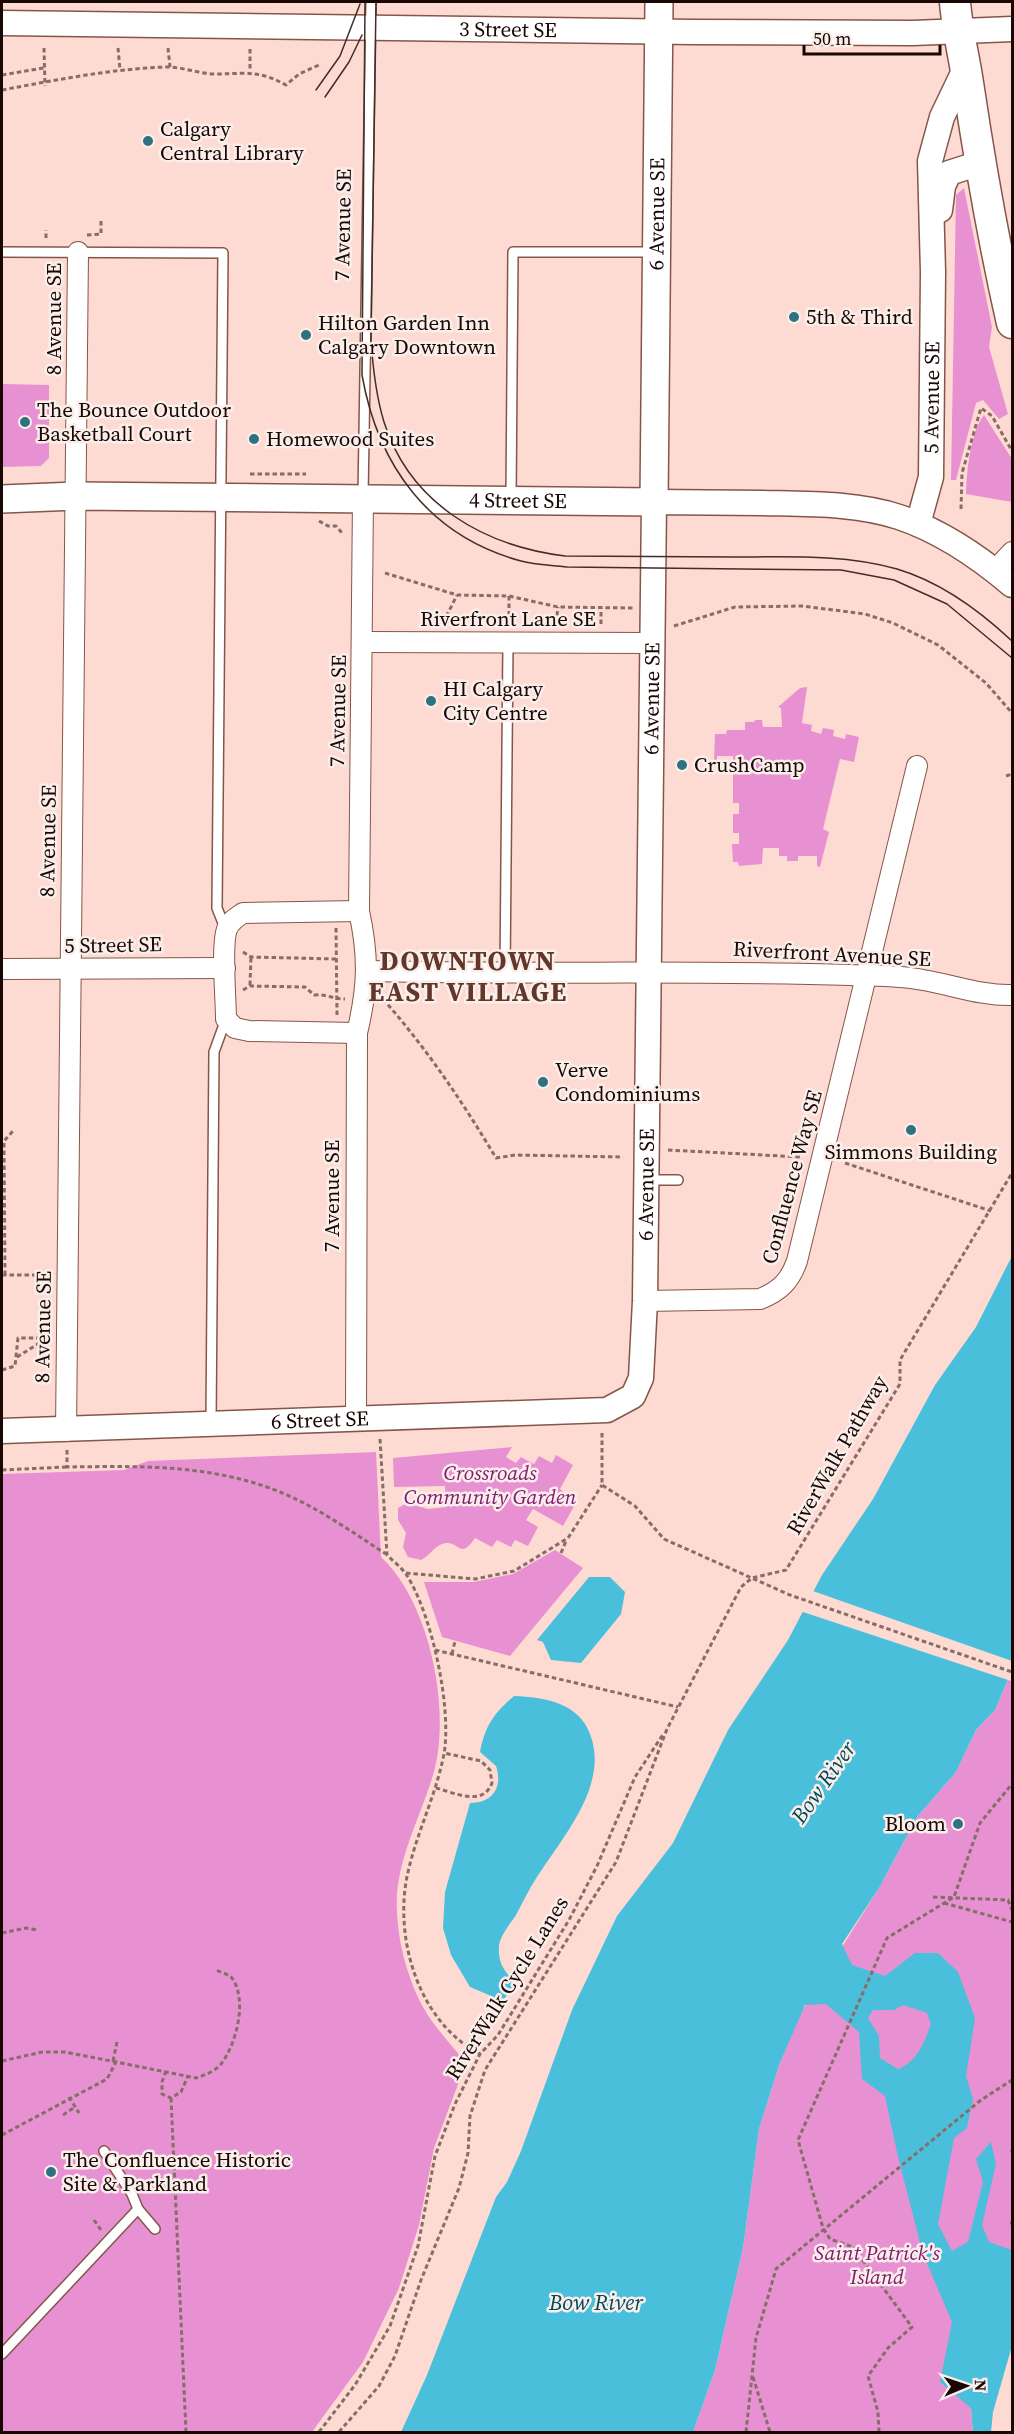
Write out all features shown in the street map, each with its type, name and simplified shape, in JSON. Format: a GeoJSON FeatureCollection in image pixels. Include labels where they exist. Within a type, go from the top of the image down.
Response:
{"type":"FeatureCollection","features":[{"type":"Feature","properties":{"kind":"main road","name":"6 Avenue SE"},"geometry":{"type":"LineString","coordinates":[[654,502],[659,2]]}},
{"type":"Feature","properties":{"kind":"main road"},"geometry":{"type":"LineString","coordinates":[[955,2],[957,31],[966,67],[994,245],[1012,323]]}},
{"type":"Feature","properties":{"kind":"main road","name":"4 Street SE"},"geometry":{"type":"LineString","coordinates":[[2,499],[76,496],[654,502]]}},
{"type":"Feature","properties":{"kind":"street","name":"3 Street SE"},"geometry":{"type":"LineString","coordinates":[[2,23],[658,32],[913,33],[1012,29]]}},
{"type":"Feature","properties":{"kind":"street","name":"5 Avenue SE"},"geometry":{"type":"LineString","coordinates":[[918,524],[930,486],[933,272],[930,161],[942,117],[966,67]]}},
{"type":"Feature","properties":{"kind":"street","name":"5 Avenue SE"},"geometry":{"type":"LineString","coordinates":[[933,272],[943,186],[949,173],[980,163]]}},
{"type":"Feature","properties":{"kind":"street","name":"8 Avenue SE"},"geometry":{"type":"LineString","coordinates":[[66,1431],[78,252]]}},
{"type":"Feature","properties":{"kind":"street","name":"7 Avenue SE"},"geometry":{"type":"LineString","coordinates":[[356,1420],[357,1033],[366,990],[367,971],[367,956],[359,911],[363,498]]}},
{"type":"Feature","properties":{"kind":"street","name":"4 Street SE"},"geometry":{"type":"LineString","coordinates":[[654,502],[847,506],[898,517],[954,542],[1004,578]]}},
{"type":"Feature","properties":{"kind":"street","name":"6 Avenue SE"},"geometry":{"type":"LineString","coordinates":[[633,1396],[641,1378],[645,1301],[654,502]]}},
{"type":"Feature","properties":{"kind":"street"},"geometry":{"type":"LineString","coordinates":[[1004,578],[1012,552]]}},
{"type":"Feature","properties":{"kind":"street","name":"Riverfront Lane SE"},"geometry":{"type":"LineString","coordinates":[[363,642],[508,634],[652,643]]}},
{"type":"Feature","properties":{"kind":"street","name":"Confluence Way SE"},"geometry":{"type":"LineString","coordinates":[[645,1301],[760,1299],[774,1293],[790,1279],[797,1261],[868,976],[917,766]]}},
{"type":"Feature","properties":{"kind":"street"},"geometry":{"type":"LineString","coordinates":[[357,1033],[249,1031],[235,1028],[226,1018],[225,968],[226,930],[233,919],[243,913],[359,911]]}},
{"type":"Feature","properties":{"kind":"street","name":"5 Street SE"},"geometry":{"type":"LineString","coordinates":[[2,969],[225,968]]}},
{"type":"Feature","properties":{"kind":"street"},"geometry":{"type":"LineString","coordinates":[[367,971],[505,974],[648,973]]}},
{"type":"Feature","properties":{"kind":"street","name":"Riverfront Avenue SE"},"geometry":{"type":"LineString","coordinates":[[648,973],[868,976],[921,979],[993,995],[1012,995]]}},
{"type":"Feature","properties":{"kind":"street","name":"6 Street SE"},"geometry":{"type":"LineString","coordinates":[[2,1431],[66,1431],[607,1410],[633,1396]]}},
{"type":"Feature","properties":{"kind":"lane","name":"7 Avenue SE"},"geometry":{"type":"LineString","coordinates":[[363,498],[371,2]]}},
{"type":"Feature","properties":{"kind":"lane"},"geometry":{"type":"LineString","coordinates":[[2,252],[223,253],[217,908],[226,930]]}},
{"type":"Feature","properties":{"kind":"lane"},"geometry":{"type":"LineString","coordinates":[[511,501],[513,252],[656,252]]}},
{"type":"Feature","properties":{"kind":"lane"},"geometry":{"type":"LineString","coordinates":[[505,974],[508,634]]}},
{"type":"Feature","properties":{"kind":"lane"},"geometry":{"type":"LineString","coordinates":[[211,1425],[214,1052],[226,1018]]}},
{"type":"Feature","properties":{"kind":"lane"},"geometry":{"type":"LineString","coordinates":[[646,1180],[678,1180]]}},
{"type":"Feature","properties":{"kind":"lane"},"geometry":{"type":"LineString","coordinates":[[104,2151],[132,2194],[138,2209],[155,2229]]}},
{"type":"Feature","properties":{"kind":"lane"},"geometry":{"type":"LineString","coordinates":[[2,2354],[138,2209]]}},
{"type":"Feature","properties":{"kind":"path"},"geometry":{"type":"LineString","coordinates":[[44,48],[44,85]]}},
{"type":"Feature","properties":{"kind":"path"},"geometry":{"type":"LineString","coordinates":[[118,48],[121,71]]}},
{"type":"Feature","properties":{"kind":"path"},"geometry":{"type":"LineString","coordinates":[[168,48],[170,67]]}},
{"type":"Feature","properties":{"kind":"path"},"geometry":{"type":"LineString","coordinates":[[249,49],[250,71]]}},
{"type":"Feature","properties":{"kind":"path"},"geometry":{"type":"LineString","coordinates":[[2,90],[121,71],[170,67],[220,74],[250,71],[270,76],[286,85],[298,74],[319,65]]}},
{"type":"Feature","properties":{"kind":"path"},"geometry":{"type":"LineString","coordinates":[[2,75],[44,68]]}},
{"type":"Feature","properties":{"kind":"path"},"geometry":{"type":"LineString","coordinates":[[101,218],[101,234]]}},
{"type":"Feature","properties":{"kind":"path"},"geometry":{"type":"LineString","coordinates":[[46,230],[46,237]]}},
{"type":"Feature","properties":{"kind":"path"},"geometry":{"type":"LineString","coordinates":[[961,509],[962,473],[981,408],[992,416],[1012,451]]}},
{"type":"Feature","properties":{"kind":"path"},"geometry":{"type":"LineString","coordinates":[[385,573],[457,595],[509,596],[558,607],[634,608]]}},
{"type":"Feature","properties":{"kind":"path"},"geometry":{"type":"LineString","coordinates":[[443,624],[457,595]]}},
{"type":"Feature","properties":{"kind":"path"},"geometry":{"type":"LineString","coordinates":[[508,634],[509,596]]}},
{"type":"Feature","properties":{"kind":"path"},"geometry":{"type":"LineString","coordinates":[[677,625],[735,607],[802,606],[865,614],[893,623],[938,645],[986,683],[1012,713]]}},
{"type":"Feature","properties":{"kind":"path"},"geometry":{"type":"LineString","coordinates":[[555,627],[558,607]]}},
{"type":"Feature","properties":{"kind":"path"},"geometry":{"type":"LineString","coordinates":[[601,608],[601,627]]}},
{"type":"Feature","properties":{"kind":"path"},"geometry":{"type":"LineString","coordinates":[[1006,776],[1012,774]]}},
{"type":"Feature","properties":{"kind":"path"},"geometry":{"type":"LineString","coordinates":[[336,921],[336,1021]]}},
{"type":"Feature","properties":{"kind":"path"},"geometry":{"type":"LineString","coordinates":[[236,948],[251,957],[336,959]]}},
{"type":"Feature","properties":{"kind":"path"},"geometry":{"type":"LineString","coordinates":[[250,986],[251,957]]}},
{"type":"Feature","properties":{"kind":"path"},"geometry":{"type":"LineString","coordinates":[[236,993],[250,986],[304,987],[314,994],[329,994],[337,999]]}},
{"type":"Feature","properties":{"kind":"path"},"geometry":{"type":"LineString","coordinates":[[382,998],[420,1041],[459,1095],[496,1158],[515,1155],[623,1157]]}},
{"type":"Feature","properties":{"kind":"path"},"geometry":{"type":"LineString","coordinates":[[13,1131],[3,1141],[3,1275],[48,1275]]}},
{"type":"Feature","properties":{"kind":"path"},"geometry":{"type":"LineString","coordinates":[[668,1150],[800,1157]]}},
{"type":"Feature","properties":{"kind":"path"},"geometry":{"type":"LineString","coordinates":[[845,1162],[991,1211]]}},
{"type":"Feature","properties":{"kind":"path","name":"RiverWalk Pathway"},"geometry":{"type":"LineString","coordinates":[[752,1578],[786,1570],[900,1384],[900,1360],[1012,1173]]}},
{"type":"Feature","properties":{"kind":"path"},"geometry":{"type":"LineString","coordinates":[[2,1370],[15,1366],[18,1338],[48,1338],[17,1357]]}},
{"type":"Feature","properties":{"kind":"path"},"geometry":{"type":"LineString","coordinates":[[66,1431],[67,1467]]}},
{"type":"Feature","properties":{"kind":"path"},"geometry":{"type":"LineString","coordinates":[[561,1553],[602,1485],[602,1433]]}},
{"type":"Feature","properties":{"kind":"path"},"geometry":{"type":"LineString","coordinates":[[380,1439],[387,1555]]}},
{"type":"Feature","properties":{"kind":"path"},"geometry":{"type":"LineString","coordinates":[[2,1470],[163,1467],[195,1469],[230,1477],[290,1497],[387,1555],[406,1573],[435,1650],[444,1701],[444,1752],[406,1881],[404,1920],[409,1954],[420,1986],[437,2017],[467,2048],[480,2054]]}},
{"type":"Feature","properties":{"kind":"path"},"geometry":{"type":"LineString","coordinates":[[602,1485],[635,1506],[664,1539],[790,1595],[1012,1672]]}},
{"type":"Feature","properties":{"kind":"path"},"geometry":{"type":"LineString","coordinates":[[406,1573],[475,1579],[514,1571],[568,1538]]}},
{"type":"Feature","properties":{"kind":"path"},"geometry":{"type":"LineString","coordinates":[[339,2433],[379,2386],[395,2356],[421,2280],[459,2188],[468,2152],[470,2116],[485,2070],[616,1862],[666,1729],[741,1587],[752,1578]]}},
{"type":"Feature","properties":{"kind":"path"},"geometry":{"type":"LineString","coordinates":[[452,1654],[455,1641]]}},
{"type":"Feature","properties":{"kind":"path"},"geometry":{"type":"LineString","coordinates":[[435,1650],[678,1707]]}},
{"type":"Feature","properties":{"kind":"path","name":"RiverWalk Cycle Lanes"},"geometry":{"type":"LineString","coordinates":[[320,2433],[355,2385],[390,2326],[418,2246],[435,2156],[455,2104],[480,2054],[510,2016],[569,1920],[597,1866],[635,1777],[666,1729]]}},
{"type":"Feature","properties":{"kind":"path"},"geometry":{"type":"LineString","coordinates":[[435,1788],[474,1797],[485,1793],[492,1783],[490,1770],[481,1761],[444,1752]]}},
{"type":"Feature","properties":{"kind":"path"},"geometry":{"type":"LineString","coordinates":[[879,2433],[878,2412],[868,2376],[888,2348],[912,2327],[853,2247],[830,2239],[823,2228],[798,2140],[887,1938],[954,1897],[980,1823],[1012,1784]]}},
{"type":"Feature","properties":{"kind":"path"},"geometry":{"type":"LineString","coordinates":[[933,1897],[1008,1900],[1012,1910]]}},
{"type":"Feature","properties":{"kind":"path"},"geometry":{"type":"LineString","coordinates":[[944,1903],[1012,1922]]}},
{"type":"Feature","properties":{"kind":"path"},"geometry":{"type":"LineString","coordinates":[[2,1933],[26,1928],[37,1930]]}},
{"type":"Feature","properties":{"kind":"path"},"geometry":{"type":"LineString","coordinates":[[2,2061],[42,2052],[65,2052],[196,2078],[209,2074],[219,2066],[230,2050],[237,2025],[239,2003],[236,1986],[230,1976],[215,1970]]}},
{"type":"Feature","properties":{"kind":"path"},"geometry":{"type":"LineString","coordinates":[[2,2135],[110,2076],[117,2042]]}},
{"type":"Feature","properties":{"kind":"path"},"geometry":{"type":"LineString","coordinates":[[166,2071],[162,2082],[162,2094],[171,2098]]}},
{"type":"Feature","properties":{"kind":"path"},"geometry":{"type":"LineString","coordinates":[[171,2098],[181,2092],[188,2076]]}},
{"type":"Feature","properties":{"kind":"path"},"geometry":{"type":"LineString","coordinates":[[746,2433],[756,2338],[776,2269],[981,2100],[1012,2080]]}},
{"type":"Feature","properties":{"kind":"path"},"geometry":{"type":"LineString","coordinates":[[69,2097],[79,2113]]}},
{"type":"Feature","properties":{"kind":"path"},"geometry":{"type":"LineString","coordinates":[[171,2098],[186,2433]]}},
{"type":"Feature","properties":{"kind":"path"},"geometry":{"type":"LineString","coordinates":[[63,2115],[75,2107]]}},
{"type":"Feature","properties":{"kind":"path"},"geometry":{"type":"LineString","coordinates":[[752,2375],[770,2433]]}},
{"type":"Feature","properties":{"kind":"green space"},"geometry":{"type":"Polygon","coordinates":[[[964,188],[992,327],[989,347],[1008,414],[999,419],[983,400],[976,403],[956,480],[951,480],[956,195],[964,188]]]}},
{"type":"Feature","properties":{"kind":"green space","name":"The Bounce Outdoor Basketball Court"},"geometry":{"type":"Polygon","coordinates":[[[2,384],[49,385],[49,458],[41,466],[2,467],[2,384]]]}},
{"type":"Feature","properties":{"kind":"green space"},"geometry":{"type":"Polygon","coordinates":[[[984,415],[1012,459],[1012,502],[966,494],[968,464],[973,441],[979,422],[984,415]]]}},
{"type":"Feature","properties":{"kind":"green space"},"geometry":{"type":"Polygon","coordinates":[[[807,687],[802,723],[812,725],[811,731],[821,734],[823,728],[834,730],[833,736],[845,739],[846,734],[859,737],[854,762],[840,759],[823,829],[829,832],[820,867],[817,866],[817,856],[798,856],[798,861],[787,861],[787,856],[779,856],[779,848],[763,848],[762,864],[739,866],[738,862],[733,862],[732,844],[739,844],[739,833],[733,833],[733,814],[739,814],[739,803],[733,803],[733,756],[717,756],[717,763],[714,763],[715,734],[726,734],[727,730],[745,730],[745,722],[755,720],[762,720],[763,727],[782,727],[781,708],[778,707],[800,688],[807,687]]]}},
{"type":"Feature","properties":{"kind":"green space","name":"Crossroads Community Garden"},"geometry":{"type":"Polygon","coordinates":[[[512,1447],[506,1457],[516,1463],[521,1457],[534,1464],[539,1456],[552,1463],[556,1455],[573,1465],[560,1489],[577,1501],[563,1526],[533,1509],[526,1520],[538,1527],[528,1546],[515,1540],[511,1547],[497,1540],[492,1547],[475,1538],[470,1545],[462,1549],[448,1543],[439,1545],[421,1560],[408,1557],[403,1547],[406,1533],[398,1520],[398,1508],[407,1503],[428,1509],[446,1507],[445,1486],[394,1487],[393,1458],[512,1447]]]}},
{"type":"Feature","properties":{"kind":"green space","name":"The Confluence Historic Site & Parkland"},"geometry":{"type":"Polygon","coordinates":[[[376,1452],[381,1557],[398,1577],[424,1629],[438,1690],[440,1721],[433,1775],[409,1842],[400,1876],[397,1893],[399,1936],[408,1973],[423,2007],[436,2027],[462,2058],[465,2066],[434,2148],[419,2225],[399,2288],[363,2362],[312,2432],[2,2432],[2,1474],[124,1470],[148,1461],[376,1452]]]}},
{"type":"Feature","properties":{"kind":"green space"},"geometry":{"type":"Polygon","coordinates":[[[555,1550],[583,1568],[510,1656],[442,1637],[424,1582],[474,1582],[513,1574],[555,1550]]]}},
{"type":"Feature","properties":{"kind":"green space","name":"Saint Patrick's Island"},"geometry":{"type":"Polygon","coordinates":[[[1012,1670],[1012,2311],[971,2408],[973,2432],[693,2432],[715,2370],[743,2248],[759,2129],[779,2065],[800,2014],[879,1888],[917,1817],[956,1772],[976,1730],[995,1710],[1012,1670]]]}},
{"type":"Feature","properties":{"kind":"water","name":"Bow River"},"geometry":{"type":"Polygon","coordinates":[[[1012,1256],[1012,1670],[995,1710],[976,1730],[956,1772],[917,1817],[879,1888],[842,1944],[852,1965],[885,1976],[915,1953],[938,1953],[958,1972],[975,2018],[966,2076],[973,2099],[967,2128],[954,2138],[938,2224],[952,2251],[968,2242],[983,2182],[976,2159],[991,2142],[996,2164],[982,2225],[989,2242],[1012,2250],[1012,2346],[993,2412],[991,2432],[973,2432],[971,2408],[940,2382],[952,2322],[923,2254],[885,2096],[862,2079],[859,2032],[826,2004],[805,2005],[779,2065],[759,2129],[743,2248],[715,2370],[693,2432],[401,2432],[427,2375],[496,2197],[507,2182],[521,2151],[572,2010],[617,1916],[673,1843],[728,1730],[788,1640],[822,1575],[873,1499],[935,1385],[976,1327],[1012,1256]],[[903,2005],[894,2010],[873,2010],[868,2018],[879,2036],[880,2058],[898,2069],[910,2062],[922,2045],[931,2024],[927,2013],[903,2005]]]}},
{"type":"Feature","properties":{"kind":"water"},"geometry":{"type":"Polygon","coordinates":[[[589,1577],[610,1577],[625,1592],[621,1614],[581,1663],[551,1660],[543,1642],[537,1640],[589,1577]]]}},
{"type":"Feature","properties":{"kind":"water"},"geometry":{"type":"Polygon","coordinates":[[[514,1696],[548,1700],[578,1715],[590,1734],[594,1752],[594,1771],[582,1807],[534,1882],[499,1943],[501,1963],[515,1983],[503,2001],[470,1987],[451,1955],[443,1928],[445,1892],[470,1803],[485,1800],[497,1787],[496,1766],[480,1752],[482,1743],[491,1721],[514,1696]]]}},
{"type":"Feature","properties":{"kind":"pier"},"geometry":{"type":"Polygon","coordinates":[[[810,1590],[1012,1661],[1011,1681],[800,1611],[810,1590]]]}},
{"type":"Feature","properties":{"kind":"tram line"},"geometry":{"type":"LineString","coordinates":[[365,2],[362,375],[381,439],[395,467],[413,493],[434,515],[460,534],[488,550],[532,563],[567,567],[841,570],[894,580],[947,604],[1012,658]]}},
{"type":"Feature","properties":{"kind":"tram line"},"geometry":{"type":"LineString","coordinates":[[376,2],[371,341],[374,372],[381,412],[396,451],[412,476],[431,498],[454,516],[479,531],[535,551],[565,556],[816,557],[877,564],[913,575],[944,590],[987,619],[1012,641]]}},
{"type":"Feature","properties":{"kind":"tram line"},"geometry":{"type":"LineString","coordinates":[[316,90],[340,56],[360,4]]}},
{"type":"Feature","properties":{"kind":"tram line"},"geometry":{"type":"LineString","coordinates":[[325,97],[349,62],[362,35]]}},
{"type":"Feature","properties":{"kind":"place","name":"Calgary Central Library"},"geometry":{"type":"Point","coordinates":[148,141]}},
{"type":"Feature","properties":{"kind":"place","name":"5th & Third"},"geometry":{"type":"Point","coordinates":[794,317]}},
{"type":"Feature","properties":{"kind":"place","name":"Hilton Garden Inn Calgary Downtown"},"geometry":{"type":"Point","coordinates":[306,335]}},
{"type":"Feature","properties":{"kind":"place","name":"The Bounce Outdoor Basketball Court"},"geometry":{"type":"Point","coordinates":[25,422]}},
{"type":"Feature","properties":{"kind":"place","name":"Homewood Suites"},"geometry":{"type":"Point","coordinates":[254,439]}},
{"type":"Feature","properties":{"kind":"place","name":"HI Calgary City Centre"},"geometry":{"type":"Point","coordinates":[431,701]}},
{"type":"Feature","properties":{"kind":"place","name":"CrushCamp"},"geometry":{"type":"Point","coordinates":[682,765]}},
{"type":"Feature","properties":{"kind":"place","name":"Verve Condominiums"},"geometry":{"type":"Point","coordinates":[543,1082]}},
{"type":"Feature","properties":{"kind":"place","name":"Simmons Building"},"geometry":{"type":"Point","coordinates":[911,1130]}},
{"type":"Feature","properties":{"kind":"place","name":"Bloom"},"geometry":{"type":"Point","coordinates":[958,1824]}},
{"type":"Feature","properties":{"kind":"place","name":"The Confluence Historic Site & Parkland"},"geometry":{"type":"Point","coordinates":[51,2172]}},
{"type":"Feature","properties":{"kind":"district","name":"DOWNTOWN EAST VILLAGE"},"geometry":{"type":"Point","coordinates":[468,976]}}]}
